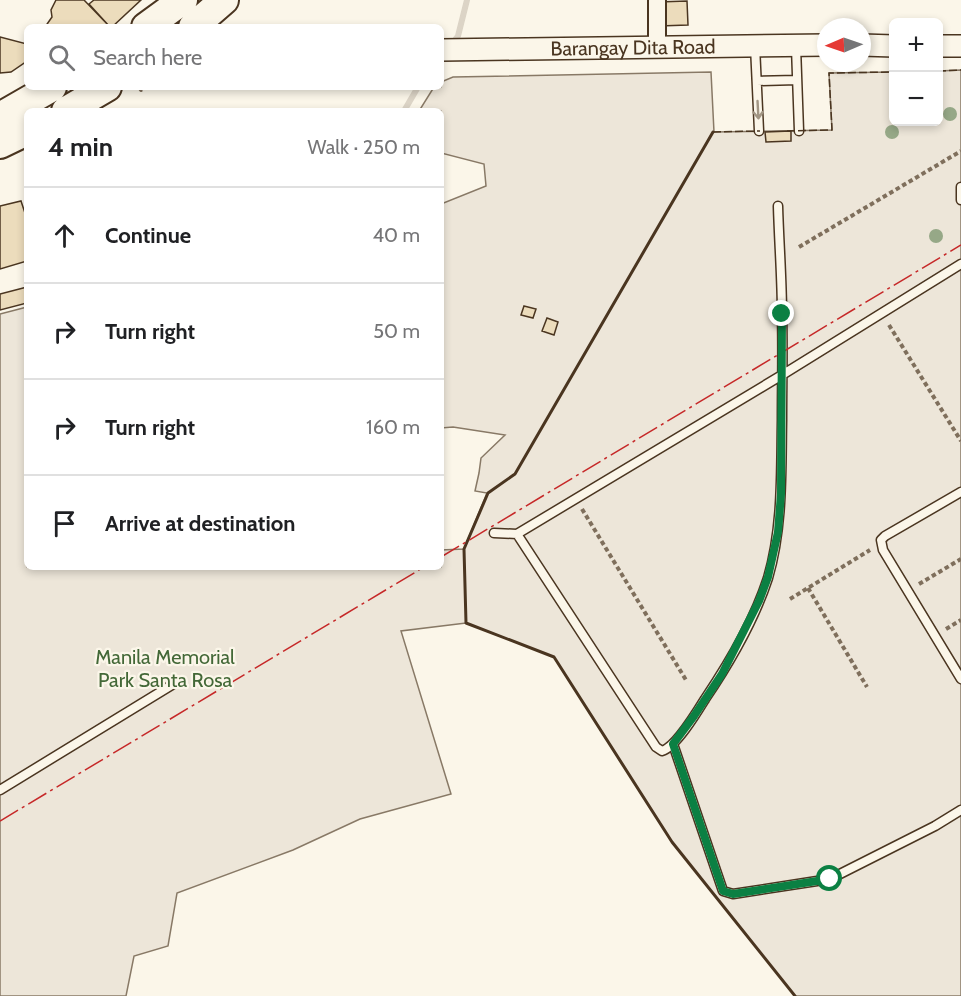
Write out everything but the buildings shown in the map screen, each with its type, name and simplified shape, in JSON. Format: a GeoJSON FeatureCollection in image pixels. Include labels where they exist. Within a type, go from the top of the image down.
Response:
{"type":"FeatureCollection","features":[{"type":"Feature","properties":{"kind":"highway"},"geometry":{"type":"LineString","coordinates":[[155,24],[183,0]]}},
{"type":"Feature","properties":{"kind":"highway"},"geometry":{"type":"LineString","coordinates":[[196,24],[223,1]]}},
{"type":"Feature","properties":{"kind":"highway"},"geometry":{"type":"LineString","coordinates":[[0,144],[10,116],[48,90]]}},
{"type":"Feature","properties":{"kind":"highway"},"geometry":{"type":"LineString","coordinates":[[71,108],[102,90]]}},
{"type":"Feature","properties":{"kind":"street"},"geometry":{"type":"LineString","coordinates":[[210,24],[223,1]]}},
{"type":"Feature","properties":{"kind":"street"},"geometry":{"type":"LineString","coordinates":[[657,2],[657,47]]}},
{"type":"Feature","properties":{"kind":"street","name":"Barangay Dita Road"},"geometry":{"type":"LineString","coordinates":[[445,50],[817,45]]}},
{"type":"Feature","properties":{"kind":"street"},"geometry":{"type":"LineString","coordinates":[[871,45],[889,46]]}},
{"type":"Feature","properties":{"kind":"street"},"geometry":{"type":"LineString","coordinates":[[943,46],[961,46]]}},
{"type":"Feature","properties":{"kind":"lane"},"geometry":{"type":"LineString","coordinates":[[796,45],[799,131]]}},
{"type":"Feature","properties":{"kind":"lane"},"geometry":{"type":"LineString","coordinates":[[755,46],[759,132]]}},
{"type":"Feature","properties":{"kind":"lane"},"geometry":{"type":"LineString","coordinates":[[757,81],[797,80]]}},
{"type":"Feature","properties":{"kind":"lane"},"geometry":{"type":"LineString","coordinates":[[961,187],[961,200]]}},
{"type":"Feature","properties":{"kind":"lane"},"geometry":{"type":"LineString","coordinates":[[517,534],[656,747],[662,751],[666,750],[694,716],[722,674],[759,601],[768,577],[778,532],[781,494],[782,314],[778,206]]}},
{"type":"Feature","properties":{"kind":"lane"},"geometry":{"type":"LineString","coordinates":[[494,533],[517,534],[782,375],[961,264]]}},
{"type":"Feature","properties":{"kind":"lane"},"geometry":{"type":"LineString","coordinates":[[961,492],[881,540],[883,550],[961,679]]}},
{"type":"Feature","properties":{"kind":"lane"},"geometry":{"type":"LineString","coordinates":[[0,790],[175,683]]}},
{"type":"Feature","properties":{"kind":"lane"},"geometry":{"type":"LineString","coordinates":[[673,744],[723,891],[728,894],[830,879],[935,826],[961,810]]}},
{"type":"Feature","properties":{"kind":"path"},"geometry":{"type":"LineString","coordinates":[[799,247],[961,151]]}},
{"type":"Feature","properties":{"kind":"path"},"geometry":{"type":"LineString","coordinates":[[889,325],[961,441]]}},
{"type":"Feature","properties":{"kind":"path"},"geometry":{"type":"LineString","coordinates":[[582,508],[686,680]]}},
{"type":"Feature","properties":{"kind":"path"},"geometry":{"type":"LineString","coordinates":[[790,599],[870,550]]}},
{"type":"Feature","properties":{"kind":"path"},"geometry":{"type":"LineString","coordinates":[[908,591],[961,559]]}},
{"type":"Feature","properties":{"kind":"path"},"geometry":{"type":"LineString","coordinates":[[808,588],[867,687]]}},
{"type":"Feature","properties":{"kind":"green space","name":"Manila Memorial Park Santa Rosa"},"geometry":{"type":"Polygon","coordinates":[[[961,70],[961,996],[795,996],[672,842],[554,657],[466,623],[401,631],[451,794],[360,819],[293,850],[177,893],[168,946],[134,956],[126,996],[0,996],[0,314],[24,308],[24,570],[444,570],[444,550],[464,549],[487,493],[475,491],[481,458],[505,435],[453,427],[444,428],[444,203],[486,186],[484,164],[444,154],[444,108],[421,108],[432,90],[444,90],[444,81],[453,77],[711,72],[714,132],[832,130],[829,73],[889,72],[889,126],[943,126],[943,71],[961,70]]]}},
{"type":"Feature","properties":{"kind":"waterway"},"geometry":{"type":"LineString","coordinates":[[451,45],[458,36],[467,0]]}},
{"type":"Feature","properties":{"kind":"waterway"},"geometry":{"type":"LineString","coordinates":[[406,108],[416,90]]}},
{"type":"Feature","properties":{"kind":"fence"},"geometry":{"type":"LineString","coordinates":[[943,71],[961,70]]}},
{"type":"Feature","properties":{"kind":"fence"},"geometry":{"type":"LineString","coordinates":[[787,131],[832,130],[829,73],[889,72]]}},
{"type":"Feature","properties":{"kind":"fence"},"geometry":{"type":"LineString","coordinates":[[713,132],[760,131]]}},
{"type":"Feature","properties":{"kind":"wall"},"geometry":{"type":"LineString","coordinates":[[713,132],[515,474],[488,493],[464,549],[466,623],[554,657],[672,842],[795,996]]}},
{"type":"Feature","properties":{"kind":"power"},"geometry":{"type":"LineString","coordinates":[[444,555],[961,245]]}},
{"type":"Feature","properties":{"kind":"power"},"geometry":{"type":"LineString","coordinates":[[0,821],[419,570]]}},
{"type":"Feature","properties":{"kind":"route"},"geometry":{"type":"LineString","coordinates":[[782,314],[781,494],[778,532],[768,577],[746,629],[722,674],[673,744],[723,891],[733,894],[830,879]]}}]}
